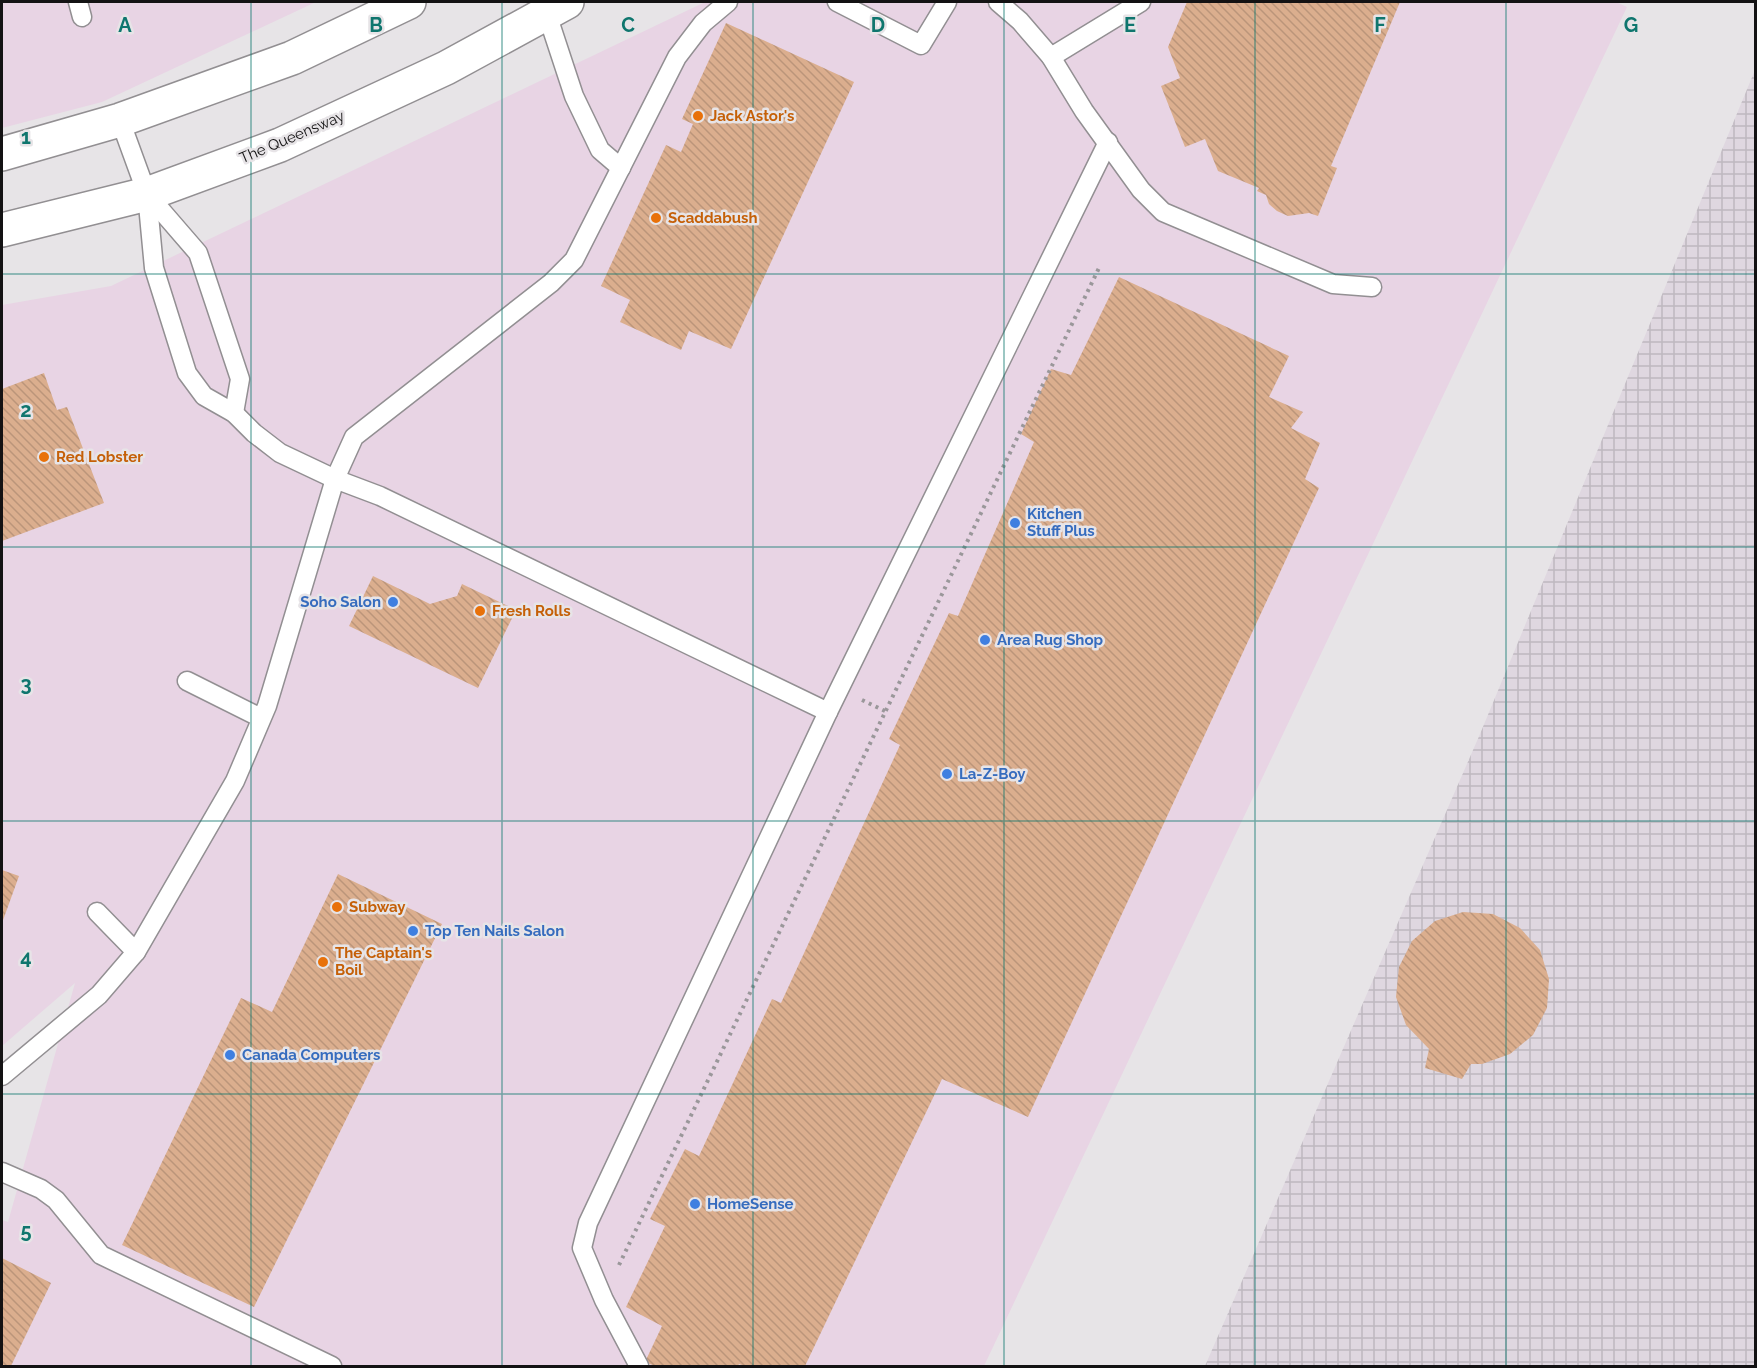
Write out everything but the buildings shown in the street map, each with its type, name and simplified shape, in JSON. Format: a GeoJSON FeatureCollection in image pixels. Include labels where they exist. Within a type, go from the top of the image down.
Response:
{"type":"FeatureCollection","features":[{"type":"Feature","properties":{"kind":"main road"},"geometry":{"type":"LineString","coordinates":[[2,154],[120,120],[292,58],[409,2]]}},
{"type":"Feature","properties":{"kind":"main road","name":"The Queensway"},"geometry":{"type":"LineString","coordinates":[[2,230],[147,194],[280,145],[446,68],[557,8]]}},
{"type":"Feature","properties":{"kind":"lane"},"geometry":{"type":"LineString","coordinates":[[2,1076],[99,996],[136,952],[235,781],[261,718],[335,479],[354,437],[551,283],[574,260],[677,57],[703,23],[728,2]]}},
{"type":"Feature","properties":{"kind":"lane"},"geometry":{"type":"LineString","coordinates":[[837,2],[921,45],[947,2]]}},
{"type":"Feature","properties":{"kind":"lane"},"geometry":{"type":"LineString","coordinates":[[998,2],[1020,21],[1051,57],[1084,111],[1141,190],[1163,212],[1333,284],[1372,287]]}},
{"type":"Feature","properties":{"kind":"lane"},"geometry":{"type":"LineString","coordinates":[[1051,57],[1141,2]]}},
{"type":"Feature","properties":{"kind":"lane"},"geometry":{"type":"LineString","coordinates":[[557,8],[563,67],[579,107],[600,150],[621,168]]}},
{"type":"Feature","properties":{"kind":"lane"},"geometry":{"type":"LineString","coordinates":[[120,120],[147,194],[154,268],[187,373],[204,396],[234,413],[254,433],[280,453],[335,479],[390,501],[828,712]]}},
{"type":"Feature","properties":{"kind":"lane"},"geometry":{"type":"LineString","coordinates":[[639,1366],[604,1300],[582,1248],[588,1223],[828,712],[1108,142]]}},
{"type":"Feature","properties":{"kind":"lane"},"geometry":{"type":"LineString","coordinates":[[147,194],[198,253],[240,379],[234,413]]}},
{"type":"Feature","properties":{"kind":"lane"},"geometry":{"type":"LineString","coordinates":[[187,681],[261,718]]}},
{"type":"Feature","properties":{"kind":"lane"},"geometry":{"type":"LineString","coordinates":[[97,912],[136,952]]}},
{"type":"Feature","properties":{"kind":"lane"},"geometry":{"type":"LineString","coordinates":[[2,1172],[40,1189],[56,1200],[101,1255],[332,1366]]}},
{"type":"Feature","properties":{"kind":"path"},"geometry":{"type":"LineString","coordinates":[[614,1276],[1099,268]]}},
{"type":"Feature","properties":{"kind":"shaded area"},"geometry":{"type":"Polygon","coordinates":[[[2,2],[316,2],[102,102],[2,128],[2,2]]]}},
{"type":"Feature","properties":{"kind":"shaded area"},"geometry":{"type":"Polygon","coordinates":[[[705,2],[1616,2],[1627,7],[984,1366],[2,1366],[2,1220],[8,1222],[75,983],[2,1046],[2,305],[111,286],[705,2]]]}},
{"type":"Feature","properties":{"kind":"shaded area"},"geometry":{"type":"Polygon","coordinates":[[[1755,70],[1755,1366],[1205,1366],[1480,734],[1755,70]]]}},
{"type":"Feature","properties":{"kind":"place","name":"Jack Astor's"},"geometry":{"type":"Point","coordinates":[698,116]}},
{"type":"Feature","properties":{"kind":"place","name":"Scaddabush"},"geometry":{"type":"Point","coordinates":[656,218]}},
{"type":"Feature","properties":{"kind":"place","name":"Red Lobster"},"geometry":{"type":"Point","coordinates":[44,457]}},
{"type":"Feature","properties":{"kind":"place","name":"Kitchen Stuff Plus"},"geometry":{"type":"Point","coordinates":[1015,523]}},
{"type":"Feature","properties":{"kind":"place","name":"Soho Salon"},"geometry":{"type":"Point","coordinates":[393,602]}},
{"type":"Feature","properties":{"kind":"place","name":"Fresh Rolls"},"geometry":{"type":"Point","coordinates":[480,611]}},
{"type":"Feature","properties":{"kind":"place","name":"Area Rug Shop"},"geometry":{"type":"Point","coordinates":[985,640]}},
{"type":"Feature","properties":{"kind":"place","name":"La-Z-Boy"},"geometry":{"type":"Point","coordinates":[947,774]}},
{"type":"Feature","properties":{"kind":"place","name":"Subway"},"geometry":{"type":"Point","coordinates":[337,907]}},
{"type":"Feature","properties":{"kind":"place","name":"Top Ten Nails Salon"},"geometry":{"type":"Point","coordinates":[413,931]}},
{"type":"Feature","properties":{"kind":"place","name":"The Captain's Boil"},"geometry":{"type":"Point","coordinates":[323,962]}},
{"type":"Feature","properties":{"kind":"place","name":"Canada Computers"},"geometry":{"type":"Point","coordinates":[230,1055]}},
{"type":"Feature","properties":{"kind":"place","name":"HomeSense"},"geometry":{"type":"Point","coordinates":[695,1204]}}]}
